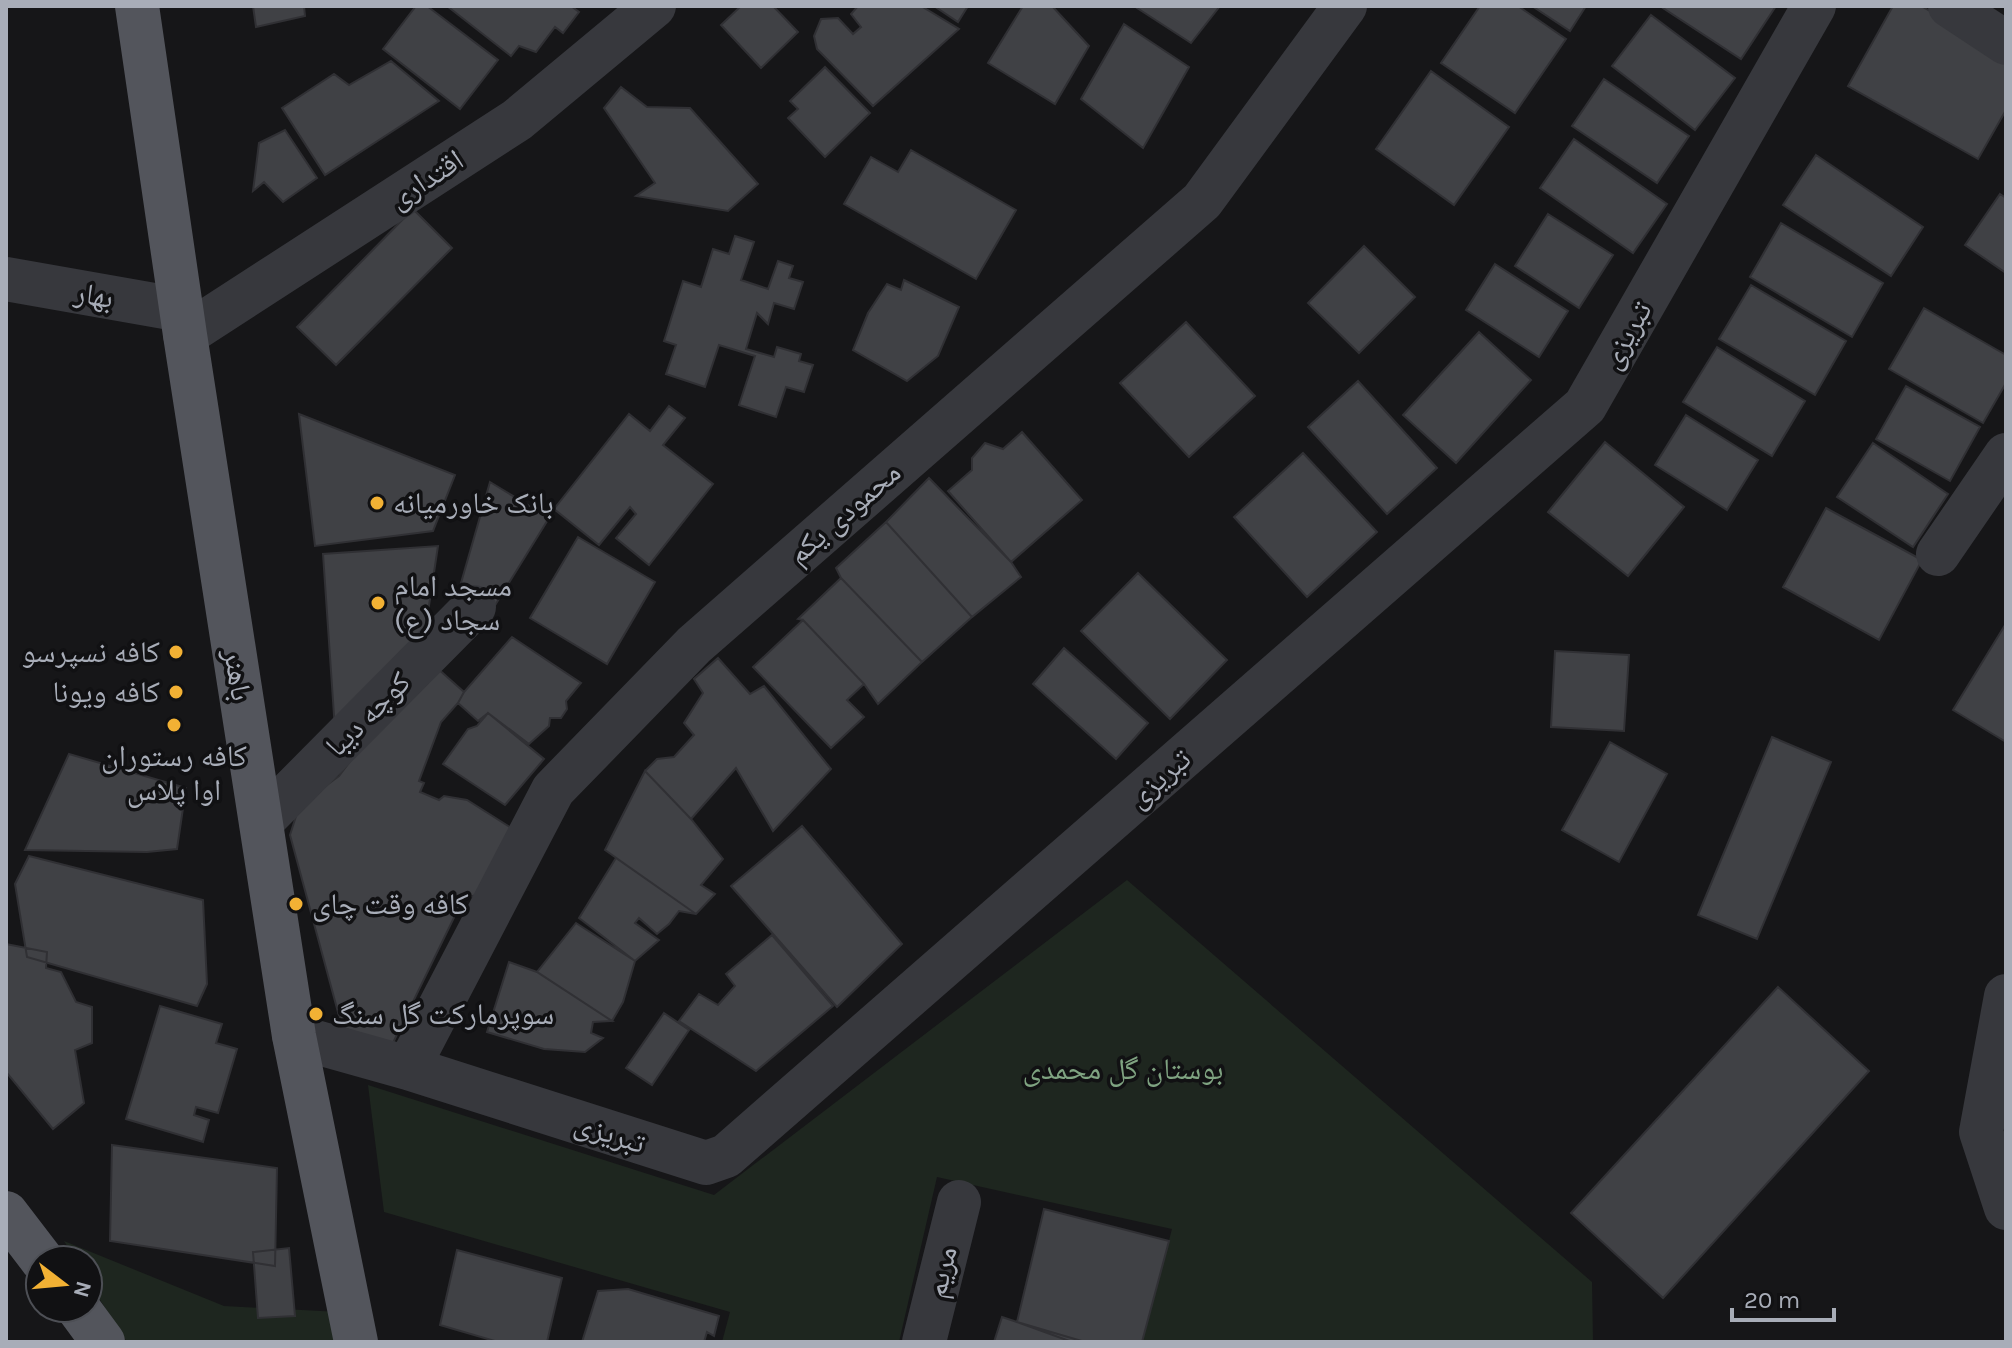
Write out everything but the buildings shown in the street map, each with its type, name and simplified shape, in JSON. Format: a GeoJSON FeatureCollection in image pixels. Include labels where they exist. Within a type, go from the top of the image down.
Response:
{"type":"FeatureCollection","features":[{"type":"Feature","properties":{"kind":"main road","name":"باهنر"},"geometry":{"type":"LineString","coordinates":[[137,6],[294,1036],[356,1342]]}},
{"type":"Feature","properties":{"kind":"main road"},"geometry":{"type":"LineString","coordinates":[[6,1213],[30,1244]]}},
{"type":"Feature","properties":{"kind":"main road"},"geometry":{"type":"LineString","coordinates":[[90,1324],[103,1342]]}},
{"type":"Feature","properties":{"kind":"street","name":"اقتداری"},"geometry":{"type":"LineString","coordinates":[[184,323],[517,120],[654,6]]}},
{"type":"Feature","properties":{"kind":"street","name":"محمودی یکم"},"geometry":{"type":"LineString","coordinates":[[408,1068],[553,790],[694,645],[1202,201],[1345,6]]}},
{"type":"Feature","properties":{"kind":"street","name":"تبریزی"},"geometry":{"type":"LineString","coordinates":[[294,1036],[408,1068],[706,1163],[726,1156],[1585,406],[1814,6]]}},
{"type":"Feature","properties":{"kind":"street"},"geometry":{"type":"LineString","coordinates":[[1950,6],[2006,43]]}},
{"type":"Feature","properties":{"kind":"street","name":"بهار"},"geometry":{"type":"LineString","coordinates":[[6,279],[184,323]]}},
{"type":"Feature","properties":{"kind":"street"},"geometry":{"type":"LineString","coordinates":[[1938,554],[2006,455]]}},
{"type":"Feature","properties":{"kind":"street","name":"کوچه دیبا"},"geometry":{"type":"LineString","coordinates":[[261,822],[474,607]]}},
{"type":"Feature","properties":{"kind":"street"},"geometry":{"type":"LineString","coordinates":[[2006,996],[1981,1132],[2006,1208]]}},
{"type":"Feature","properties":{"kind":"street","name":"مریم"},"geometry":{"type":"LineString","coordinates":[[924,1342],[959,1202]]}},
{"type":"Feature","properties":{"kind":"green space","name":"بوستان گل محمدی"},"geometry":{"type":"Polygon","coordinates":[[[1127,880],[1592,1282],[1593,1342],[1142,1342],[1172,1229],[937,1177],[899,1342],[722,1342],[730,1312],[384,1212],[368,1085],[714,1195],[1127,880]]]}},
{"type":"Feature","properties":{"kind":"green space"},"geometry":{"type":"Polygon","coordinates":[[[104,1257],[224,1306],[340,1312],[344,1342],[127,1342],[104,1306],[104,1257]]]}},
{"type":"Feature","properties":{"kind":"place","name":"بانک خاورمیانه"},"geometry":{"type":"Point","coordinates":[377,503]}},
{"type":"Feature","properties":{"kind":"place","name":"مسجد امام سجاد (ع)"},"geometry":{"type":"Point","coordinates":[378,603]}},
{"type":"Feature","properties":{"kind":"place","name":"کافه نسپرسو"},"geometry":{"type":"Point","coordinates":[176,652]}},
{"type":"Feature","properties":{"kind":"place","name":"کافه ویونا"},"geometry":{"type":"Point","coordinates":[176,692]}},
{"type":"Feature","properties":{"kind":"place","name":"کافه رستوران اوا پلاس"},"geometry":{"type":"Point","coordinates":[174,725]}},
{"type":"Feature","properties":{"kind":"place","name":"کافه وقت چای"},"geometry":{"type":"Point","coordinates":[296,904]}},
{"type":"Feature","properties":{"kind":"place","name":"سوپرمارکت گل سنگ"},"geometry":{"type":"Point","coordinates":[316,1014]}}]}
